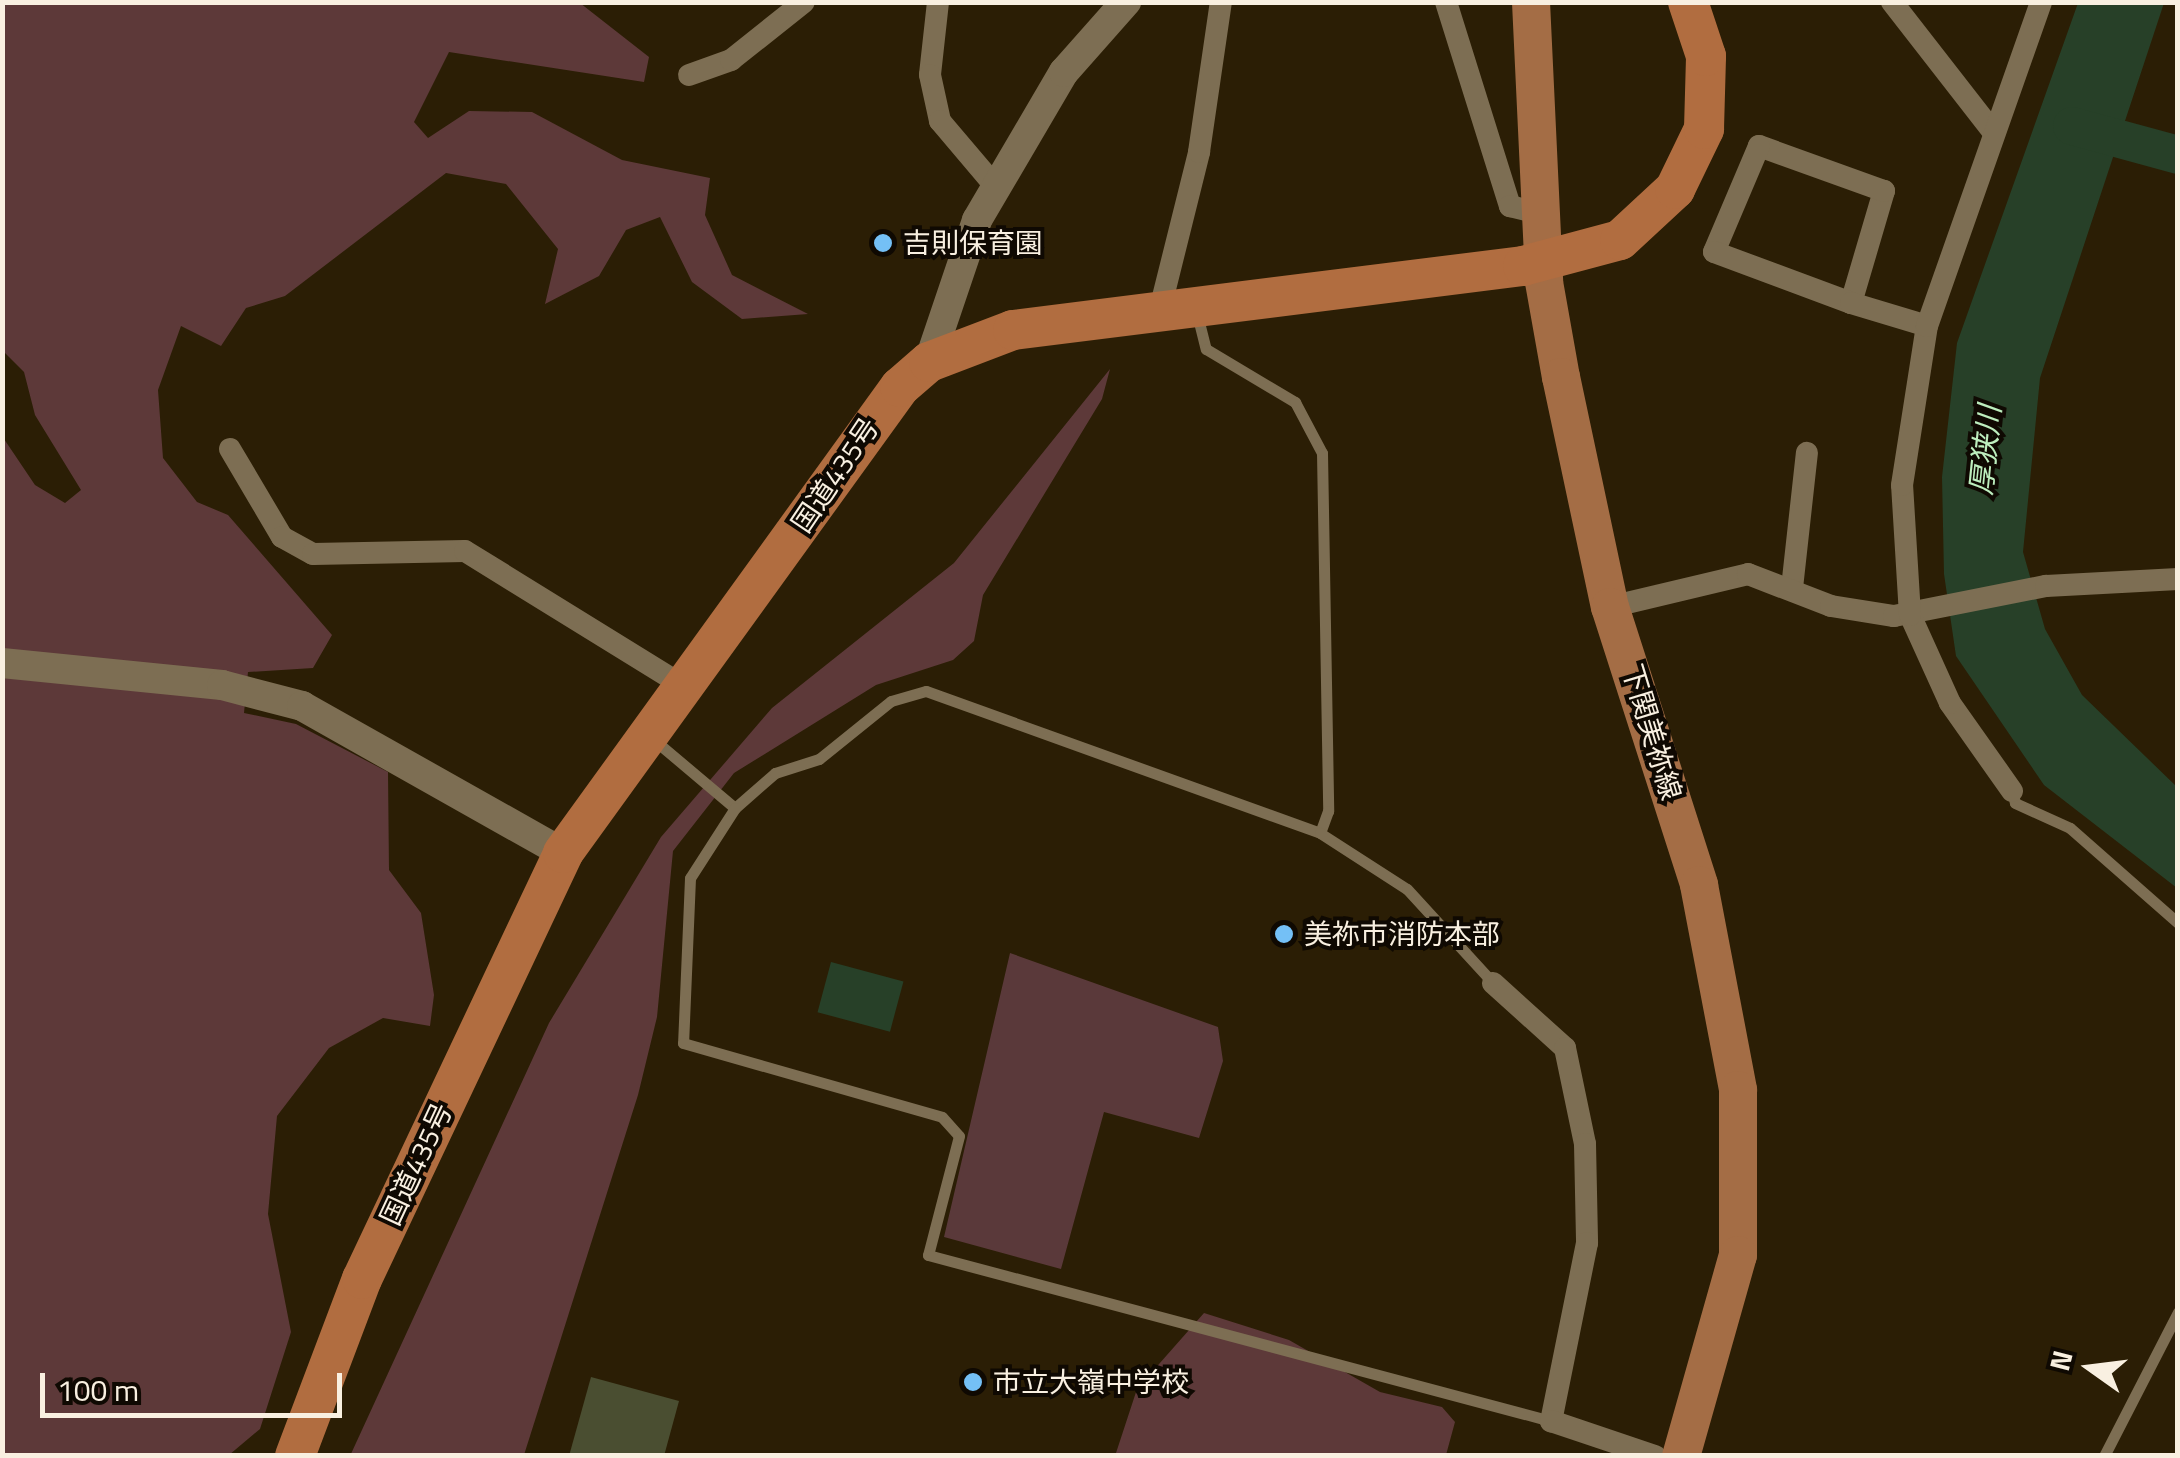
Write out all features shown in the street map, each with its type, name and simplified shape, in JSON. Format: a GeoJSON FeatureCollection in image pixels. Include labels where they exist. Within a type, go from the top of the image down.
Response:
{"type":"FeatureCollection","features":[{"type":"Feature","properties":{"kind":"highway","name":"国道435号"},"geometry":{"type":"LineString","coordinates":[[294,1456],[362,1279],[562,854],[875,415],[929,362],[970,342],[1062,323],[1563,260],[1620,240],[1688,169],[1710,86],[1688,2]]}},
{"type":"Feature","properties":{"kind":"main road","name":"下関美祢線"},"geometry":{"type":"LineString","coordinates":[[1531,2],[1544,282],[1610,608],[1699,885],[1738,1090],[1738,1255],[1681,1456]]}},
{"type":"Feature","properties":{"kind":"street"},"geometry":{"type":"LineString","coordinates":[[689,75],[731,60],[804,2]]}},
{"type":"Feature","properties":{"kind":"street"},"geometry":{"type":"LineString","coordinates":[[929,362],[938,319],[996,186],[1064,72],[1126,2]]}},
{"type":"Feature","properties":{"kind":"street"},"geometry":{"type":"LineString","coordinates":[[1160,310],[1198,152],[1221,2]]}},
{"type":"Feature","properties":{"kind":"street"},"geometry":{"type":"LineString","coordinates":[[1446,2],[1510,206],[1538,213]]}},
{"type":"Feature","properties":{"kind":"street"},"geometry":{"type":"LineString","coordinates":[[1892,2],[1994,133]]}},
{"type":"Feature","properties":{"kind":"street"},"geometry":{"type":"LineString","coordinates":[[2012,791],[1950,703],[1918,613],[1902,485],[1928,326],[2041,2]]}},
{"type":"Feature","properties":{"kind":"street"},"geometry":{"type":"LineString","coordinates":[[943,4],[930,52],[940,121],[996,186]]}},
{"type":"Feature","properties":{"kind":"street"},"geometry":{"type":"LineString","coordinates":[[1851,303],[1884,191],[1759,146],[1714,252],[1851,303],[1928,326]]}},
{"type":"Feature","properties":{"kind":"street"},"geometry":{"type":"LineString","coordinates":[[230,449],[282,537],[314,554],[465,550],[682,685]]}},
{"type":"Feature","properties":{"kind":"street"},"geometry":{"type":"LineString","coordinates":[[1792,588],[1807,454]]}},
{"type":"Feature","properties":{"kind":"street"},"geometry":{"type":"LineString","coordinates":[[1610,608],[1733,575],[1792,588],[1853,612],[1918,613],[2046,586],[2178,580]]}},
{"type":"Feature","properties":{"kind":"street"},"geometry":{"type":"LineString","coordinates":[[2,663],[222,685],[302,706],[562,854]]}},
{"type":"Feature","properties":{"kind":"street"},"geometry":{"type":"LineString","coordinates":[[1493,983],[1565,1048],[1585,1144],[1587,1242],[1551,1422],[1655,1456]]}},
{"type":"Feature","properties":{"kind":"lane"},"geometry":{"type":"LineString","coordinates":[[1160,310],[1206,349],[1295,402],[1322,453],[1328,811],[1320,834]]}},
{"type":"Feature","properties":{"kind":"lane"},"geometry":{"type":"LineString","coordinates":[[1493,983],[1407,889],[1320,834],[910,690],[735,808],[690,878],[683,1043],[942,1117],[959,1136],[928,1255],[1551,1422]]}},
{"type":"Feature","properties":{"kind":"lane"},"geometry":{"type":"LineString","coordinates":[[646,733],[735,808]]}},
{"type":"Feature","properties":{"kind":"lane"},"geometry":{"type":"LineString","coordinates":[[2012,791],[2016,803],[2070,828],[2178,923]]}},
{"type":"Feature","properties":{"kind":"lane"},"geometry":{"type":"LineString","coordinates":[[2104,1456],[2178,1312]]}},
{"type":"Feature","properties":{"kind":"shaded area"},"geometry":{"type":"Polygon","coordinates":[[[3,3],[580,3],[649,57],[644,82],[449,52],[414,122],[428,138],[469,111],[532,112],[622,160],[710,178],[705,215],[732,275],[808,314],[742,319],[692,282],[660,217],[626,230],[599,276],[545,304],[558,249],[506,184],[446,173],[285,296],[246,308],[221,346],[181,326],[158,390],[163,458],[197,502],[228,515],[332,635],[313,668],[248,672],[244,713],[296,724],[388,772],[389,870],[421,913],[434,995],[430,1026],[383,1018],[329,1048],[277,1116],[268,1214],[291,1332],[260,1429],[229,1455],[3,1455],[2,436],[35,485],[65,503],[81,490],[35,415],[24,372],[3,351],[3,3]]]}},
{"type":"Feature","properties":{"kind":"shaded area"},"geometry":{"type":"Polygon","coordinates":[[[1110,369],[1102,399],[983,595],[974,641],[953,660],[876,685],[734,773],[673,851],[657,1017],[638,1095],[524,1455],[350,1456],[549,1023],[661,837],[772,708],[954,563],[1110,369]]]}},
{"type":"Feature","properties":{"kind":"shaded area"},"geometry":{"type":"Polygon","coordinates":[[[1010,953],[1218,1027],[1223,1061],[1199,1138],[1104,1112],[1061,1269],[944,1237],[1010,953]]]}},
{"type":"Feature","properties":{"kind":"shaded area"},"geometry":{"type":"Polygon","coordinates":[[[1204,1313],[1289,1340],[1380,1392],[1442,1407],[1455,1422],[1446,1455],[1115,1456],[1137,1389],[1204,1313]]]}},
{"type":"Feature","properties":{"kind":"water","name":"厚狭川"},"geometry":{"type":"Polygon","coordinates":[[[2078,3],[2164,3],[2040,378],[2023,552],[2045,629],[2082,695],[2177,787],[2177,888],[2044,785],[1956,656],[1944,574],[1942,477],[1957,343],[2078,3]]]}},
{"type":"Feature","properties":{"kind":"water"},"geometry":{"type":"Polygon","coordinates":[[[831,962],[903,981],[890,1032],[818,1012],[831,962]]]}},
{"type":"Feature","properties":{"kind":"building"},"geometry":{"type":"Polygon","coordinates":[[[591,1377],[679,1401],[664,1456],[569,1456],[591,1377]]]}},
{"type":"Feature","properties":{"kind":"waterway"},"geometry":{"type":"LineString","coordinates":[[2072,126],[2178,155]]}},
{"type":"Feature","properties":{"kind":"place","name":"吉則保育園"},"geometry":{"type":"Point","coordinates":[883,243]}},
{"type":"Feature","properties":{"kind":"place","name":"美祢市消防本部"},"geometry":{"type":"Point","coordinates":[1284,934]}},
{"type":"Feature","properties":{"kind":"place","name":"市立大嶺中学校"},"geometry":{"type":"Point","coordinates":[973,1382]}}]}
